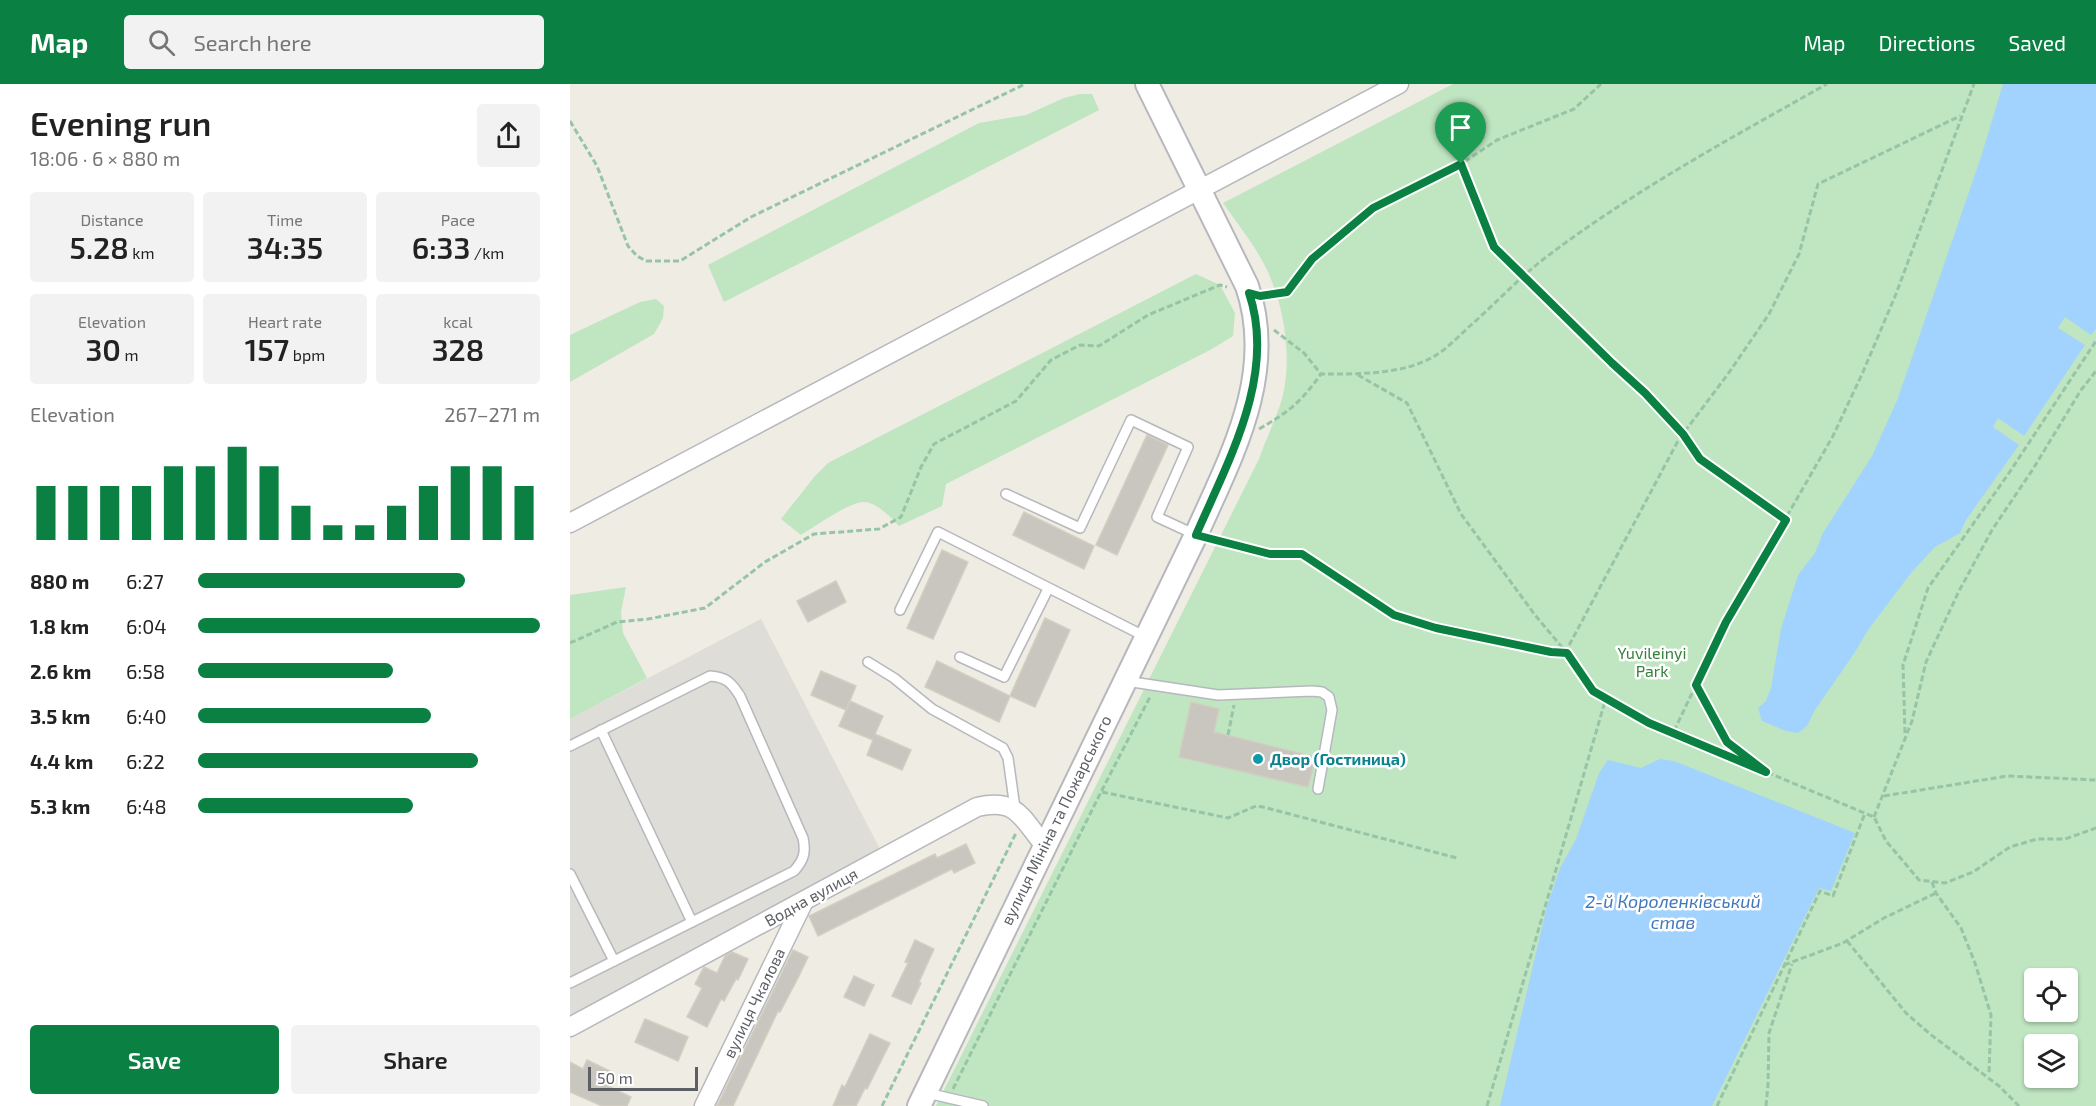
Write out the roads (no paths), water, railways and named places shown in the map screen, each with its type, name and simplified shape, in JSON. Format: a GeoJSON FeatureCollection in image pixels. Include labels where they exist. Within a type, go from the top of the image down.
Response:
{"type":"FeatureCollection","features":[{"type":"Feature","properties":{"kind":"street","name":"вулиця Мініна та Пожарського"},"geometry":{"type":"LineString","coordinates":[[922,1099],[1196,535],[1237,441],[1248,406],[1258,346],[1256,317],[1249,293],[1147,84]]}},
{"type":"Feature","properties":{"kind":"street"},"geometry":{"type":"LineString","coordinates":[[570,523],[1398,84]]}},
{"type":"Feature","properties":{"kind":"street","name":"Водна вулиця"},"geometry":{"type":"LineString","coordinates":[[570,1027],[977,807],[991,803],[1003,804],[1019,813]]}},
{"type":"Feature","properties":{"kind":"street"},"geometry":{"type":"LineString","coordinates":[[1019,813],[1044,845]]}},
{"type":"Feature","properties":{"kind":"street","name":"вулиця Чкалова"},"geometry":{"type":"LineString","coordinates":[[704,1106],[804,901]]}},
{"type":"Feature","properties":{"kind":"lane"},"geometry":{"type":"LineString","coordinates":[[1006,494],[1080,528],[1131,420],[1188,447],[1157,517],[1196,535]]}},
{"type":"Feature","properties":{"kind":"lane"},"geometry":{"type":"LineString","coordinates":[[900,610],[938,532],[1146,637]]}},
{"type":"Feature","properties":{"kind":"lane"},"geometry":{"type":"LineString","coordinates":[[960,657],[1004,677],[1048,589]]}},
{"type":"Feature","properties":{"kind":"lane"},"geometry":{"type":"LineString","coordinates":[[868,662],[894,678],[932,709],[1003,748],[1008,758],[1019,813]]}},
{"type":"Feature","properties":{"kind":"lane"},"geometry":{"type":"LineString","coordinates":[[570,746],[710,676],[723,677],[732,683],[740,696],[806,849],[803,861],[795,871],[570,983]]}},
{"type":"Feature","properties":{"kind":"lane"},"geometry":{"type":"LineString","coordinates":[[1124,681],[1199,693],[1235,695],[1322,692],[1329,697],[1332,710],[1318,789]]}},
{"type":"Feature","properties":{"kind":"lane"},"geometry":{"type":"LineString","coordinates":[[601,730],[692,922]]}},
{"type":"Feature","properties":{"kind":"lane"},"geometry":{"type":"LineString","coordinates":[[570,874],[614,961]]}},
{"type":"Feature","properties":{"kind":"lane"},"geometry":{"type":"LineString","coordinates":[[922,1099],[948,1098],[983,1106]]}},
{"type":"Feature","properties":{"kind":"water"},"geometry":{"type":"Polygon","coordinates":[[[2003,84],[2096,84],[2096,329],[2091,335],[2065,317],[2058,328],[2085,345],[2024,436],[1998,418],[1993,427],[2019,445],[1966,520],[1960,533],[1935,547],[1911,573],[1868,630],[1815,710],[1807,726],[1798,733],[1786,731],[1762,721],[1758,708],[1766,701],[1771,688],[1781,629],[1798,575],[1815,553],[1823,533],[1872,456],[1898,398],[1981,157],[2003,84]]]}},
{"type":"Feature","properties":{"kind":"water","name":"2-й Короленківський став"},"geometry":{"type":"Polygon","coordinates":[[[1660,759],[1674,761],[1855,833],[1831,891],[1819,888],[1712,1106],[1500,1106],[1547,906],[1560,868],[1576,839],[1599,773],[1608,760],[1641,768],[1660,759]]]}},
{"type":"Feature","properties":{"kind":"place","name":"Двор (Гостиница)"},"geometry":{"type":"Point","coordinates":[1258,759]}},
{"type":"Feature","properties":{"kind":"park label","name":"Yuvileinyi Park"},"geometry":{"type":"Point","coordinates":[1652,662]}}]}
